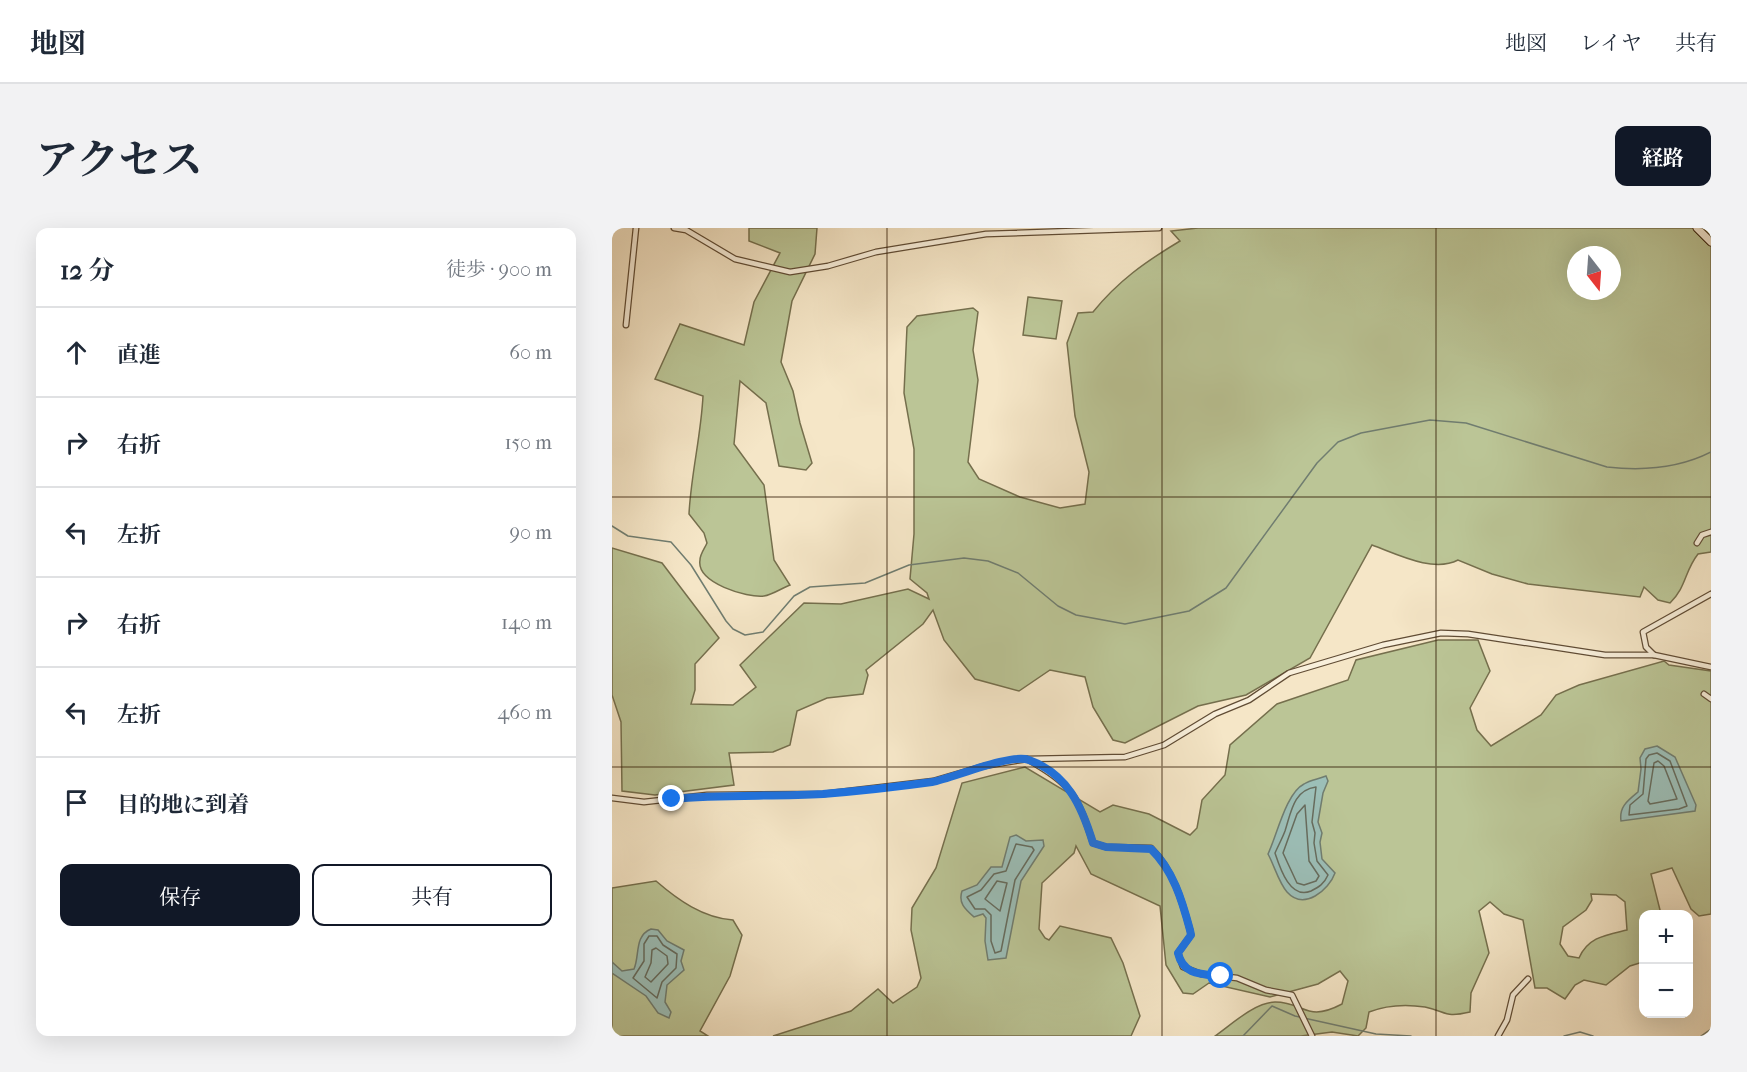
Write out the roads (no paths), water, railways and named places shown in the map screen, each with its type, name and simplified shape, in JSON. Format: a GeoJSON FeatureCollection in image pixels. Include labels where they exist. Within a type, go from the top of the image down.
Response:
{"type":"FeatureCollection","features":[{"type":"Feature","properties":{"kind":"main road"},"geometry":{"type":"LineString","coordinates":[[1697,228],[1711,242]]}},
{"type":"Feature","properties":{"kind":"street"},"geometry":{"type":"LineString","coordinates":[[626,325],[636,228]]}},
{"type":"Feature","properties":{"kind":"street"},"geometry":{"type":"LineString","coordinates":[[674,228],[686,230],[735,259],[790,272],[828,266],[876,252],[986,234],[1159,228]]}},
{"type":"Feature","properties":{"kind":"street"},"geometry":{"type":"LineString","coordinates":[[980,228],[986,234]]}},
{"type":"Feature","properties":{"kind":"street"},"geometry":{"type":"LineString","coordinates":[[1697,543],[1702,535],[1711,532]]}},
{"type":"Feature","properties":{"kind":"street"},"geometry":{"type":"LineString","coordinates":[[1654,656],[1646,647],[1643,632],[1711,594]]}},
{"type":"Feature","properties":{"kind":"street"},"geometry":{"type":"LineString","coordinates":[[612,798],[644,802],[707,795],[823,794],[933,782],[984,766],[1027,759],[1125,757],[1164,745],[1215,714],[1249,700],[1289,673],[1420,636],[1468,634],[1605,655],[1654,656],[1711,667]]}},
{"type":"Feature","properties":{"kind":"street"},"geometry":{"type":"LineString","coordinates":[[1704,694],[1711,699]]}},
{"type":"Feature","properties":{"kind":"street"},"geometry":{"type":"LineString","coordinates":[[1027,759],[1053,774],[1075,798],[1083,809],[1093,843],[1106,847],[1151,849],[1158,855],[1175,880],[1190,930],[1191,935],[1178,953],[1183,967],[1194,972],[1237,978],[1266,990],[1292,995],[1312,1036]]}},
{"type":"Feature","properties":{"kind":"street"},"geometry":{"type":"LineString","coordinates":[[1498,1036],[1508,1020],[1513,995],[1528,979]]}},
{"type":"Feature","properties":{"kind":"water"},"geometry":{"type":"Polygon","coordinates":[[[1657,746],[1675,757],[1696,805],[1695,811],[1621,821],[1623,808],[1627,801],[1638,792],[1640,758],[1645,749],[1657,746]]]}},
{"type":"Feature","properties":{"kind":"water"},"geometry":{"type":"Polygon","coordinates":[[[1326,776],[1328,781],[1323,793],[1318,822],[1322,833],[1320,842],[1322,859],[1335,873],[1322,891],[1308,899],[1301,899],[1294,897],[1284,888],[1268,854],[1292,796],[1309,781],[1326,776]]]}},
{"type":"Feature","properties":{"kind":"water"},"geometry":{"type":"Polygon","coordinates":[[[1016,835],[1026,841],[1043,840],[1044,846],[1021,881],[1006,958],[988,960],[985,941],[986,918],[983,914],[974,917],[963,906],[961,895],[962,891],[977,885],[991,867],[1002,867],[1010,837],[1016,835]]]}},
{"type":"Feature","properties":{"kind":"water"},"geometry":{"type":"Polygon","coordinates":[[[651,929],[658,930],[667,941],[684,950],[681,961],[684,970],[667,985],[665,1002],[671,1012],[669,1018],[658,1013],[646,996],[612,973],[612,962],[622,971],[634,969],[642,936],[651,929]]]}},
{"type":"Feature","properties":{"kind":"waterway"},"geometry":{"type":"LineString","coordinates":[[612,526],[628,536],[671,542],[691,565],[726,621],[733,629],[745,635],[763,632],[794,596],[810,587],[865,583],[909,565],[964,558],[988,561],[1018,573],[1058,606],[1076,615],[1125,624],[1189,611],[1226,588],[1317,463],[1338,442],[1361,433],[1430,420],[1466,423],[1607,467],[1620,468],[1673,465],[1711,452]]}},
{"type":"Feature","properties":{"kind":"waterway"},"geometry":{"type":"LineString","coordinates":[[1243,1036],[1272,1006],[1295,1016],[1376,1034],[1411,1036]]}},
{"type":"Feature","properties":{"kind":"waterway"},"geometry":{"type":"LineString","coordinates":[[1701,1036],[1711,1029]]}},
{"type":"Feature","properties":{"kind":"waterway"},"geometry":{"type":"LineString","coordinates":[[1564,1036],[1580,1032],[1593,1036]]}}]}
